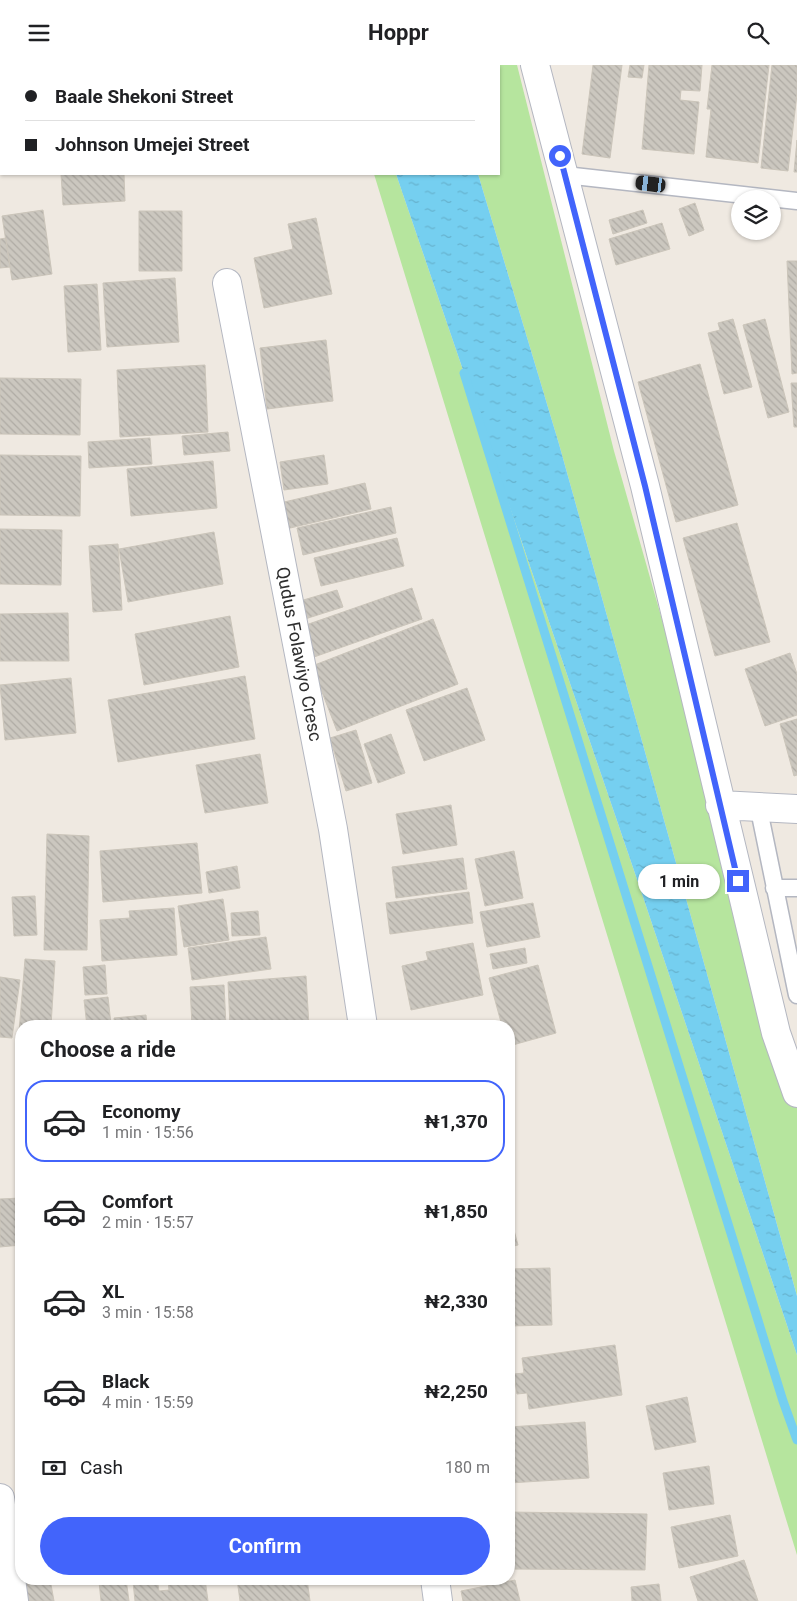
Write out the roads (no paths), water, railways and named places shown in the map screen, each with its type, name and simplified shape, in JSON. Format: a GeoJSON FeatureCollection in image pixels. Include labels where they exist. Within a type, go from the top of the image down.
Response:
{"type":"FeatureCollection","features":[{"type":"Feature","properties":{"kind":"street"},"geometry":{"type":"LineString","coordinates":[[535,65],[645,486],[776,1033],[797,1093]]}},
{"type":"Feature","properties":{"kind":"street","name":"Qudus Folawiyo Cresc"},"geometry":{"type":"LineString","coordinates":[[227,283],[333,829],[361,1020]]}},
{"type":"Feature","properties":{"kind":"street"},"geometry":{"type":"LineString","coordinates":[[720,805],[758,805],[797,809]]}},
{"type":"Feature","properties":{"kind":"street"},"geometry":{"type":"LineString","coordinates":[[0,1498],[14,1601]]}},
{"type":"Feature","properties":{"kind":"street"},"geometry":{"type":"LineString","coordinates":[[436,1585],[438,1601]]}},
{"type":"Feature","properties":{"kind":"lane"},"geometry":{"type":"LineString","coordinates":[[565,175],[797,201]]}},
{"type":"Feature","properties":{"kind":"lane"},"geometry":{"type":"LineString","coordinates":[[758,805],[797,995]]}},
{"type":"Feature","properties":{"kind":"lane"},"geometry":{"type":"LineString","coordinates":[[774,887],[797,888]]}},
{"type":"Feature","properties":{"kind":"water"},"geometry":{"type":"Polygon","coordinates":[[[396,175],[478,175],[559,444],[797,1296],[797,1355],[396,175]]]}},
{"type":"Feature","properties":{"kind":"waterway"},"geometry":{"type":"LineString","coordinates":[[464,373],[783,1401],[797,1440]]}}]}
